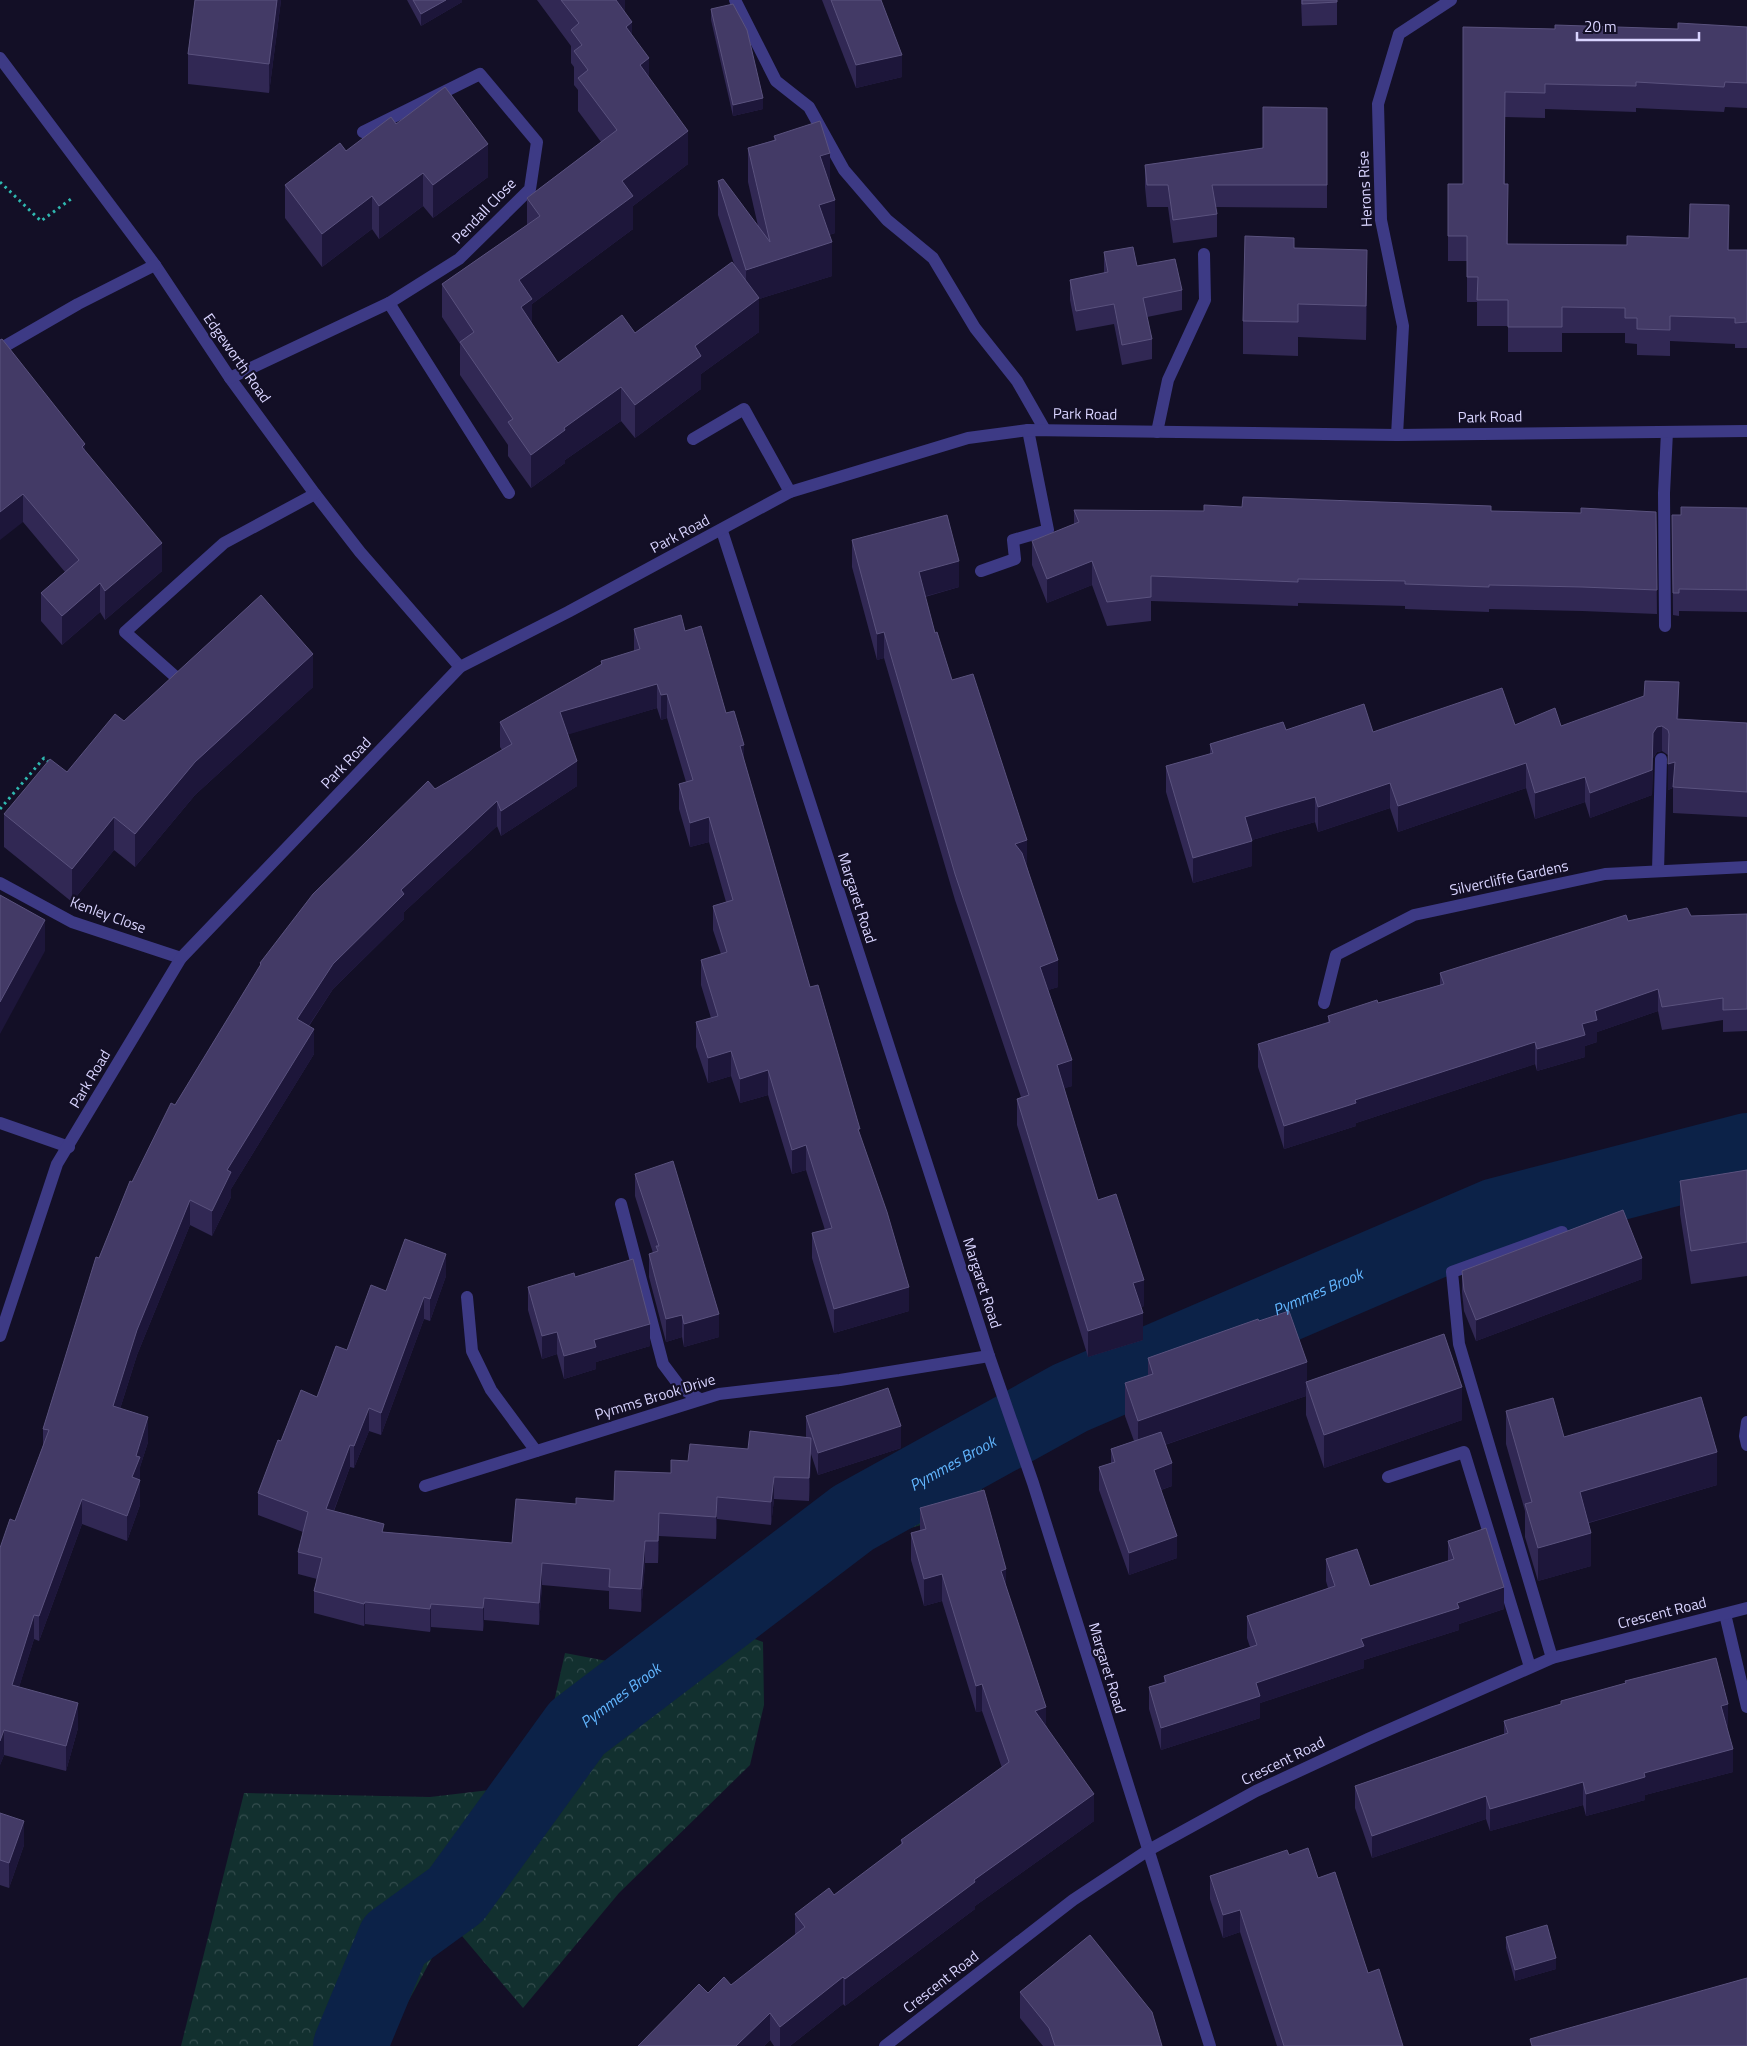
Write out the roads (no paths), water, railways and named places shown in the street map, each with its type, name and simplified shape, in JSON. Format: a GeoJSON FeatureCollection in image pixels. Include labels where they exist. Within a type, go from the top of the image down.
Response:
{"type":"FeatureCollection","features":[{"type":"Feature","properties":{"kind":"street"},"geometry":{"type":"LineString","coordinates":[[735,0],[776,81],[808,107],[844,170],[887,220],[933,258],[975,328],[1018,381],[1045,430]]}},
{"type":"Feature","properties":{"kind":"street","name":"Herons Rise"},"geometry":{"type":"LineString","coordinates":[[1397,435],[1403,326],[1381,220],[1378,104],[1400,34],[1451,0]]}},
{"type":"Feature","properties":{"kind":"street","name":"Edgeworth Road"},"geometry":{"type":"LineString","coordinates":[[0,58],[155,265],[230,378],[314,494],[360,552],[460,668]]}},
{"type":"Feature","properties":{"kind":"street","name":"Pendall Close"},"geometry":{"type":"LineString","coordinates":[[230,378],[389,303],[459,259],[530,189],[537,142],[480,74],[363,132]]}},
{"type":"Feature","properties":{"kind":"street"},"geometry":{"type":"LineString","coordinates":[[1157,432],[1168,380],[1205,300],[1204,254]]}},
{"type":"Feature","properties":{"kind":"street"},"geometry":{"type":"LineString","coordinates":[[0,350],[78,304],[155,265]]}},
{"type":"Feature","properties":{"kind":"street"},"geometry":{"type":"LineString","coordinates":[[389,303],[509,493]]}},
{"type":"Feature","properties":{"kind":"street"},"geometry":{"type":"LineString","coordinates":[[692,439],[744,409],[790,492]]}},
{"type":"Feature","properties":{"kind":"street"},"geometry":{"type":"LineString","coordinates":[[981,570],[1015,559],[1013,540],[1048,530],[1028,430]]}},
{"type":"Feature","properties":{"kind":"street","name":"Park Road"},"geometry":{"type":"LineString","coordinates":[[0,1336],[57,1164],[69,1147],[181,958],[460,668],[722,531],[790,492],[968,438],[1028,430],[1397,435],[1747,431]]}},
{"type":"Feature","properties":{"kind":"street"},"geometry":{"type":"LineString","coordinates":[[1665,626],[1664,493],[1667,432]]}},
{"type":"Feature","properties":{"kind":"street"},"geometry":{"type":"LineString","coordinates":[[178,679],[125,632],[224,543],[314,494]]}},
{"type":"Feature","properties":{"kind":"street","name":"Margaret Road"},"geometry":{"type":"LineString","coordinates":[[722,531],[989,1356],[1006,1400],[1210,2046]]}},
{"type":"Feature","properties":{"kind":"street"},"geometry":{"type":"LineString","coordinates":[[1658,871],[1661,760]]}},
{"type":"Feature","properties":{"kind":"street","name":"Silvercliffe Gardens"},"geometry":{"type":"LineString","coordinates":[[1324,1003],[1336,955],[1414,915],[1605,874],[1747,867]]}},
{"type":"Feature","properties":{"kind":"street","name":"Kenley Close"},"geometry":{"type":"LineString","coordinates":[[0,883],[72,922],[181,958]]}},
{"type":"Feature","properties":{"kind":"street"},"geometry":{"type":"LineString","coordinates":[[0,1123],[69,1147]]}},
{"type":"Feature","properties":{"kind":"street"},"geometry":{"type":"LineString","coordinates":[[621,1204],[663,1364],[681,1388],[700,1400]]}},
{"type":"Feature","properties":{"kind":"street"},"geometry":{"type":"LineString","coordinates":[[1552,1658],[1460,1344],[1452,1272],[1562,1232]]}},
{"type":"Feature","properties":{"kind":"street"},"geometry":{"type":"LineString","coordinates":[[467,1297],[472,1351],[491,1390],[536,1451]]}},
{"type":"Feature","properties":{"kind":"street","name":"Pymms Brook Drive"},"geometry":{"type":"LineString","coordinates":[[425,1486],[719,1394],[840,1380],[989,1356]]}},
{"type":"Feature","properties":{"kind":"street"},"geometry":{"type":"LineString","coordinates":[[1747,1422],[1745,1436],[1747,1444]]}},
{"type":"Feature","properties":{"kind":"street"},"geometry":{"type":"LineString","coordinates":[[1388,1477],[1464,1452],[1530,1667]]}},
{"type":"Feature","properties":{"kind":"street","name":"Crescent Road"},"geometry":{"type":"LineString","coordinates":[[885,2046],[1073,1900],[1147,1851],[1265,1787],[1552,1658],[1747,1608]]}},
{"type":"Feature","properties":{"kind":"street"},"geometry":{"type":"LineString","coordinates":[[1725,1614],[1747,1707]]}},
{"type":"Feature","properties":{"kind":"waterway","name":"Pymmes Brook"},"geometry":{"type":"LineString","coordinates":[[350,2046],[394,1940],[456,1895],[577,1728],[853,1518],[1070,1398],[1496,1215],[1747,1150]]}}]}
